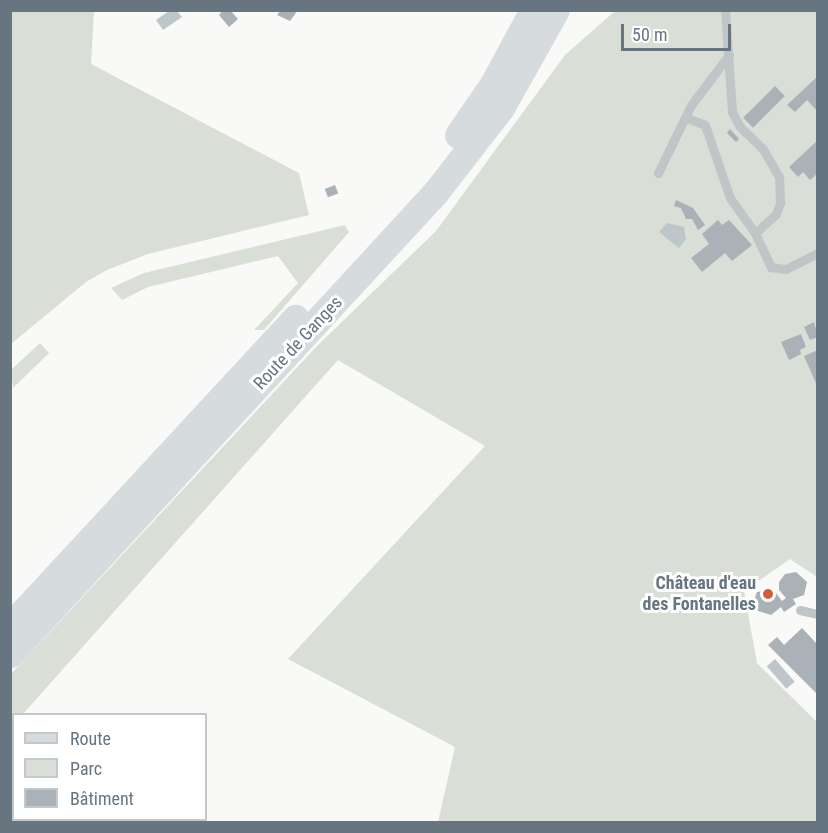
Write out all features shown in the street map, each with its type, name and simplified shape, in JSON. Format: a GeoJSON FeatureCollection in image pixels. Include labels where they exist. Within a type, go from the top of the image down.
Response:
{"type":"FeatureCollection","features":[{"type":"Feature","properties":{"kind":"main road","name":"Route de Ganges"},"geometry":{"type":"LineString","coordinates":[[10,624],[436,165],[493,84],[533,10]]}},
{"type":"Feature","properties":{"kind":"main road","name":"Route de Ganges"},"geometry":{"type":"LineString","coordinates":[[10,654],[435,193],[501,108],[556,10]]}},
{"type":"Feature","properties":{"kind":"lane"},"geometry":{"type":"LineString","coordinates":[[725,10],[732,112],[740,127],[763,149],[778,177],[780,203],[776,214],[755,233]]}},
{"type":"Feature","properties":{"kind":"lane"},"geometry":{"type":"LineString","coordinates":[[658,173],[687,118],[691,105],[729,55]]}},
{"type":"Feature","properties":{"kind":"lane"},"geometry":{"type":"LineString","coordinates":[[687,118],[705,125],[730,198],[755,233],[771,267],[786,269],[818,253]]}},
{"type":"Feature","properties":{"kind":"lane"},"geometry":{"type":"LineString","coordinates":[[800,610],[818,614]]}},
{"type":"Feature","properties":{"kind":"green space"},"geometry":{"type":"Polygon","coordinates":[[[10,11],[94,11],[91,64],[299,173],[309,215],[148,254],[107,270],[86,282],[11,344],[10,11]]]}},
{"type":"Feature","properties":{"kind":"green space"},"geometry":{"type":"Polygon","coordinates":[[[615,11],[817,11],[817,577],[790,559],[744,591],[757,663],[817,722],[817,822],[438,822],[455,747],[288,659],[485,446],[338,360],[24,713],[12,713],[11,729],[11,674],[317,346],[436,231],[565,55],[615,11]]]}},
{"type":"Feature","properties":{"kind":"green space"},"geometry":{"type":"Polygon","coordinates":[[[345,225],[349,232],[264,330],[254,330],[298,283],[278,256],[148,287],[122,300],[111,288],[144,273],[345,225]]]}},
{"type":"Feature","properties":{"kind":"green space"},"geometry":{"type":"Polygon","coordinates":[[[40,343],[49,353],[13,388],[11,370],[40,343]]]}},
{"type":"Feature","properties":{"kind":"shaded area"},"geometry":{"type":"Polygon","coordinates":[[[169,11],[177,11],[182,17],[163,30],[156,20],[169,11]]]}},
{"type":"Feature","properties":{"kind":"shaded area"},"geometry":{"type":"Polygon","coordinates":[[[667,223],[684,227],[686,239],[679,248],[659,232],[667,223]]]}},
{"type":"Feature","properties":{"kind":"shaded area"},"geometry":{"type":"Polygon","coordinates":[[[775,659],[795,682],[786,689],[767,666],[775,659]]]}},
{"type":"Feature","properties":{"kind":"building"},"geometry":{"type":"Polygon","coordinates":[[[223,10],[230,10],[238,19],[229,27],[219,15],[223,10]]]}},
{"type":"Feature","properties":{"kind":"building"},"geometry":{"type":"Polygon","coordinates":[[[281,10],[298,10],[290,21],[277,15],[281,10]]]}},
{"type":"Feature","properties":{"kind":"building"},"geometry":{"type":"Polygon","coordinates":[[[818,76],[818,112],[807,100],[795,112],[787,105],[818,76]]]}},
{"type":"Feature","properties":{"kind":"building"},"geometry":{"type":"Polygon","coordinates":[[[775,86],[785,96],[753,128],[743,118],[775,86]]]}},
{"type":"Feature","properties":{"kind":"building"},"geometry":{"type":"Polygon","coordinates":[[[730,129],[739,139],[736,142],[727,133],[730,129]]]}},
{"type":"Feature","properties":{"kind":"building"},"geometry":{"type":"Polygon","coordinates":[[[818,140],[818,173],[810,180],[803,172],[798,177],[789,167],[818,140]]]}},
{"type":"Feature","properties":{"kind":"building"},"geometry":{"type":"Polygon","coordinates":[[[335,185],[338,193],[328,197],[325,189],[335,185]]]}},
{"type":"Feature","properties":{"kind":"building"},"geometry":{"type":"Polygon","coordinates":[[[676,200],[693,208],[705,225],[698,230],[692,219],[686,219],[681,208],[674,206],[676,200]]]}},
{"type":"Feature","properties":{"kind":"building"},"geometry":{"type":"Polygon","coordinates":[[[718,220],[722,225],[729,220],[752,245],[732,261],[725,253],[702,272],[691,258],[709,244],[702,234],[718,220]]]}},
{"type":"Feature","properties":{"kind":"building"},"geometry":{"type":"Polygon","coordinates":[[[814,322],[818,337],[810,340],[804,327],[814,322]]]}},
{"type":"Feature","properties":{"kind":"building"},"geometry":{"type":"Polygon","coordinates":[[[801,334],[806,347],[800,350],[801,354],[789,360],[781,342],[801,334]]]}},
{"type":"Feature","properties":{"kind":"building"},"geometry":{"type":"Polygon","coordinates":[[[818,350],[818,388],[804,356],[818,350]]]}},
{"type":"Feature","properties":{"kind":"building","name":"Château d'eau des Fontanelles"},"geometry":{"type":"Polygon","coordinates":[[[796,572],[807,582],[804,595],[793,599],[796,604],[784,612],[781,607],[771,615],[758,611],[754,600],[757,592],[773,589],[782,601],[786,598],[779,590],[779,582],[785,574],[796,572]]]}},
{"type":"Feature","properties":{"kind":"building"},"geometry":{"type":"Polygon","coordinates":[[[802,628],[818,645],[818,695],[768,645],[777,637],[784,645],[802,628]]]}},
{"type":"Feature","properties":{"kind":"place","name":"Château d'eau des Fontanelles"},"geometry":{"type":"Point","coordinates":[768,594]}}]}
